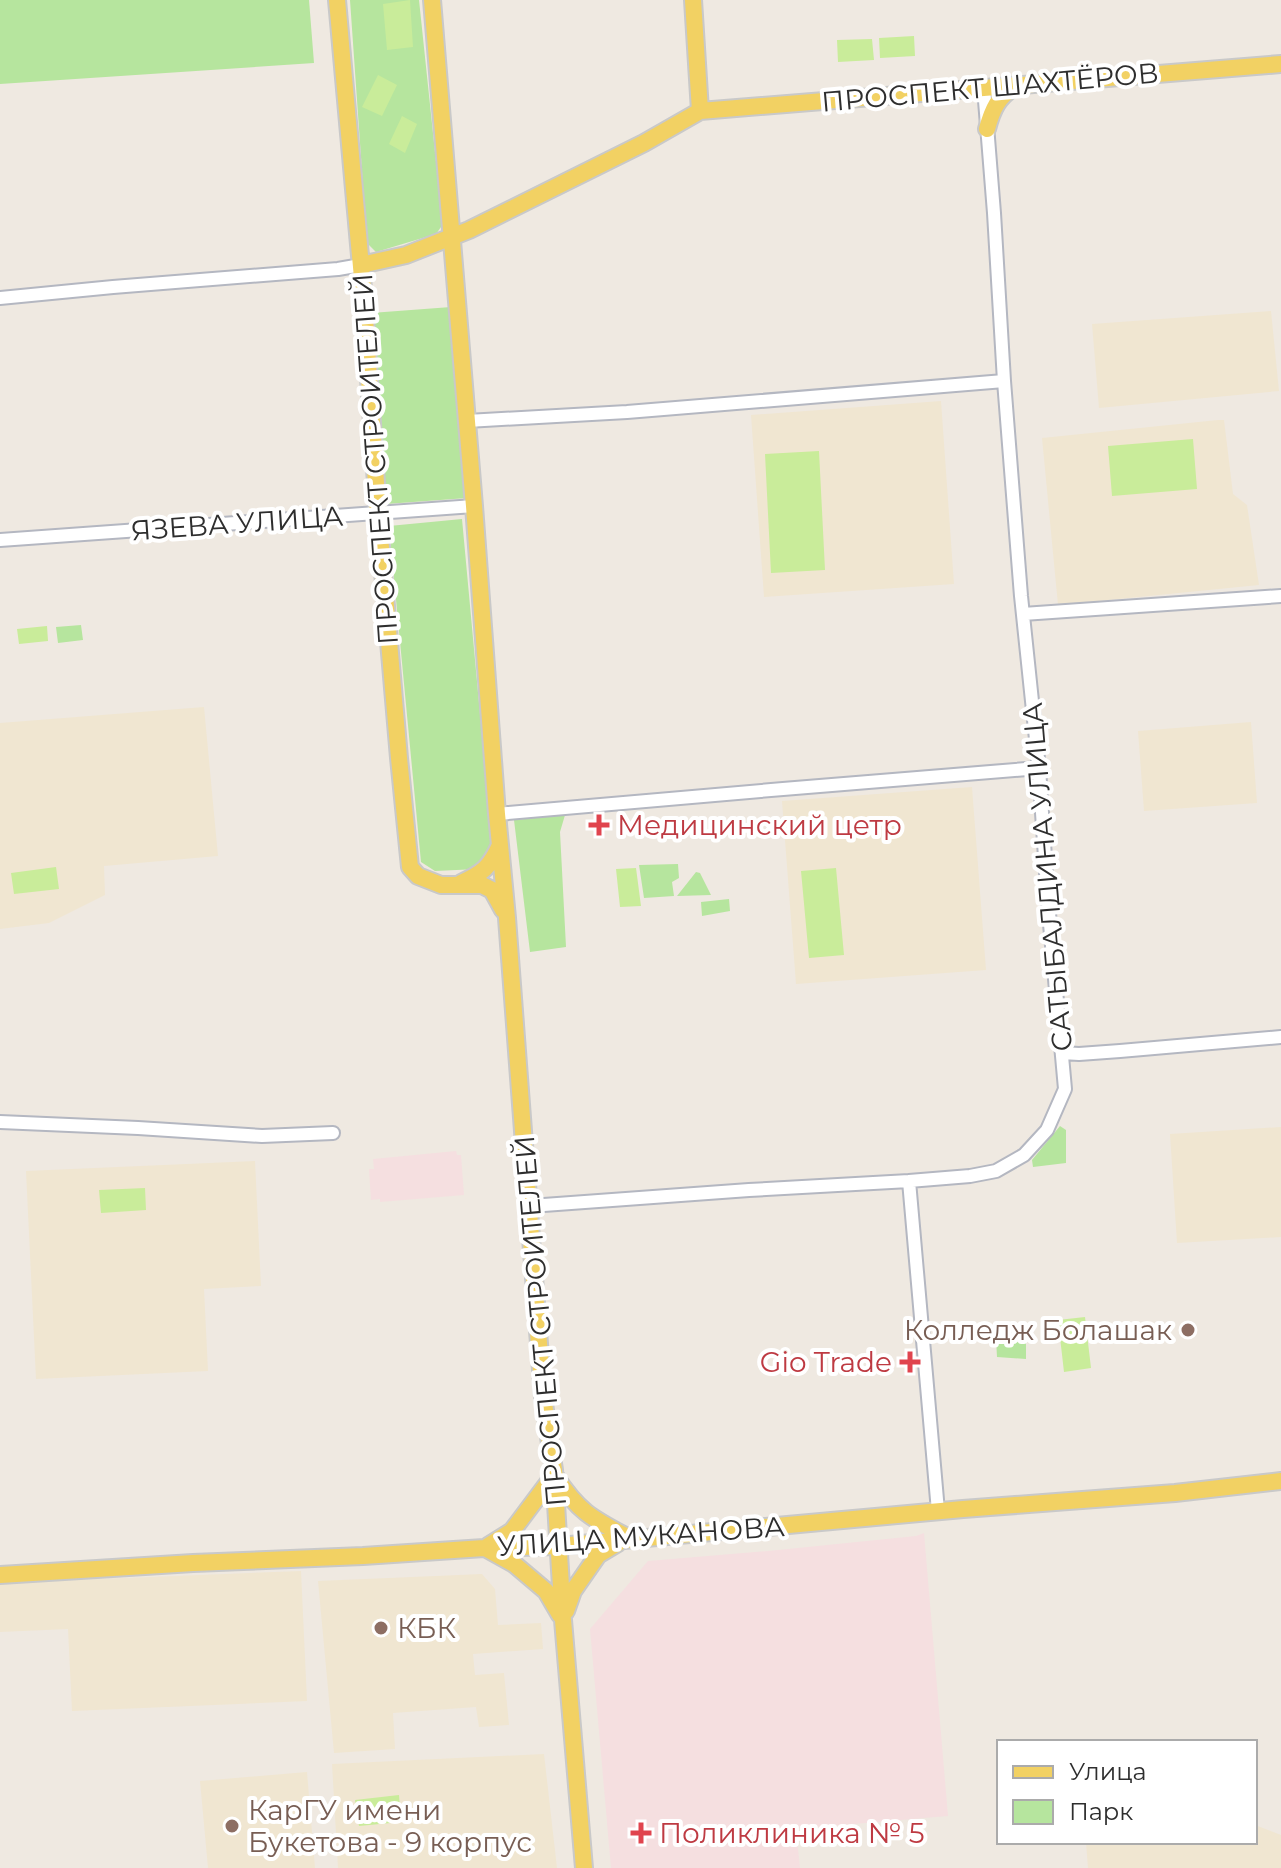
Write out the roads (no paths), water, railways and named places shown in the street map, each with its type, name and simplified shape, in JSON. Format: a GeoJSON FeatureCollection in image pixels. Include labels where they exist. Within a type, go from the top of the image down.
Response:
{"type":"FeatureCollection","features":[{"type":"Feature","properties":{"kind":"main road","name":"ПРОСПЕКТ СТРОИТЕЛЕЙ"},"geometry":{"type":"LineString","coordinates":[[337,0],[410,867],[418,876],[441,885],[482,885],[492,890],[507,918]]}},
{"type":"Feature","properties":{"kind":"main road","name":"ПРОСПЕКТ СТРОИТЕЛЕЙ"},"geometry":{"type":"LineString","coordinates":[[432,0],[543,1397],[554,1475],[584,1868]]}},
{"type":"Feature","properties":{"kind":"main road"},"geometry":{"type":"LineString","coordinates":[[693,0],[700,111]]}},
{"type":"Feature","properties":{"kind":"main road","name":"ПРОСПЕКТ ШАХТЁРОВ"},"geometry":{"type":"LineString","coordinates":[[361,265],[406,255],[452,237],[644,143],[700,111],[1281,64]]}},
{"type":"Feature","properties":{"kind":"main road"},"geometry":{"type":"LineString","coordinates":[[987,129],[998,101],[1021,85]]}},
{"type":"Feature","properties":{"kind":"main road"},"geometry":{"type":"LineString","coordinates":[[456,885],[485,871],[500,843]]}},
{"type":"Feature","properties":{"kind":"main road"},"geometry":{"type":"LineString","coordinates":[[484,1548],[512,1531],[554,1475],[570,1499],[593,1519],[628,1538]]}},
{"type":"Feature","properties":{"kind":"main road","name":"УЛИЦА МУКАНОВА"},"geometry":{"type":"LineString","coordinates":[[0,1575],[183,1563],[559,1546],[1175,1493],[1281,1481]]}},
{"type":"Feature","properties":{"kind":"main road"},"geometry":{"type":"LineString","coordinates":[[563,1620],[573,1591],[598,1555],[628,1538]]}},
{"type":"Feature","properties":{"kind":"main road"},"geometry":{"type":"LineString","coordinates":[[484,1548],[514,1564],[546,1591],[563,1620]]}},
{"type":"Feature","properties":{"kind":"street","name":"САТЫБАЛДИНА УЛИЦА"},"geometry":{"type":"LineString","coordinates":[[530,1206],[909,1181],[996,1171],[1024,1155],[1047,1130],[1065,1089],[1004,381],[984,88]]}},
{"type":"Feature","properties":{"kind":"street","name":"ПРОСПЕКТ ШАХТЁРОВ"},"geometry":{"type":"LineString","coordinates":[[0,298],[361,265]]}},
{"type":"Feature","properties":{"kind":"street"},"geometry":{"type":"LineString","coordinates":[[467,421],[627,412],[1004,381]]}},
{"type":"Feature","properties":{"kind":"street","name":"ЯЗЕВА УЛИЦА"},"geometry":{"type":"LineString","coordinates":[[0,540],[474,506]]}},
{"type":"Feature","properties":{"kind":"street"},"geometry":{"type":"LineString","coordinates":[[1023,614],[1281,596]]}},
{"type":"Feature","properties":{"kind":"street"},"geometry":{"type":"LineString","coordinates":[[497,814],[1039,768]]}},
{"type":"Feature","properties":{"kind":"street"},"geometry":{"type":"LineString","coordinates":[[1062,1053],[1281,1037]]}},
{"type":"Feature","properties":{"kind":"street"},"geometry":{"type":"LineString","coordinates":[[0,1122],[262,1136],[333,1133]]}},
{"type":"Feature","properties":{"kind":"street"},"geometry":{"type":"LineString","coordinates":[[909,1181],[938,1511]]}},
{"type":"Feature","properties":{"kind":"place","name":"Медицинский цетр"},"geometry":{"type":"Point","coordinates":[599,825]}},
{"type":"Feature","properties":{"kind":"place","name":"Колледж Болашак"},"geometry":{"type":"Point","coordinates":[1188,1330]}},
{"type":"Feature","properties":{"kind":"place","name":"Gio Trade"},"geometry":{"type":"Point","coordinates":[910,1362]}},
{"type":"Feature","properties":{"kind":"place","name":"КБК"},"geometry":{"type":"Point","coordinates":[381,1628]}},
{"type":"Feature","properties":{"kind":"place","name":"КарГУ имени Букетова - 9 корпус"},"geometry":{"type":"Point","coordinates":[232,1826]}},
{"type":"Feature","properties":{"kind":"place","name":"Поликлиника № 5"},"geometry":{"type":"Point","coordinates":[641,1833]}}]}
